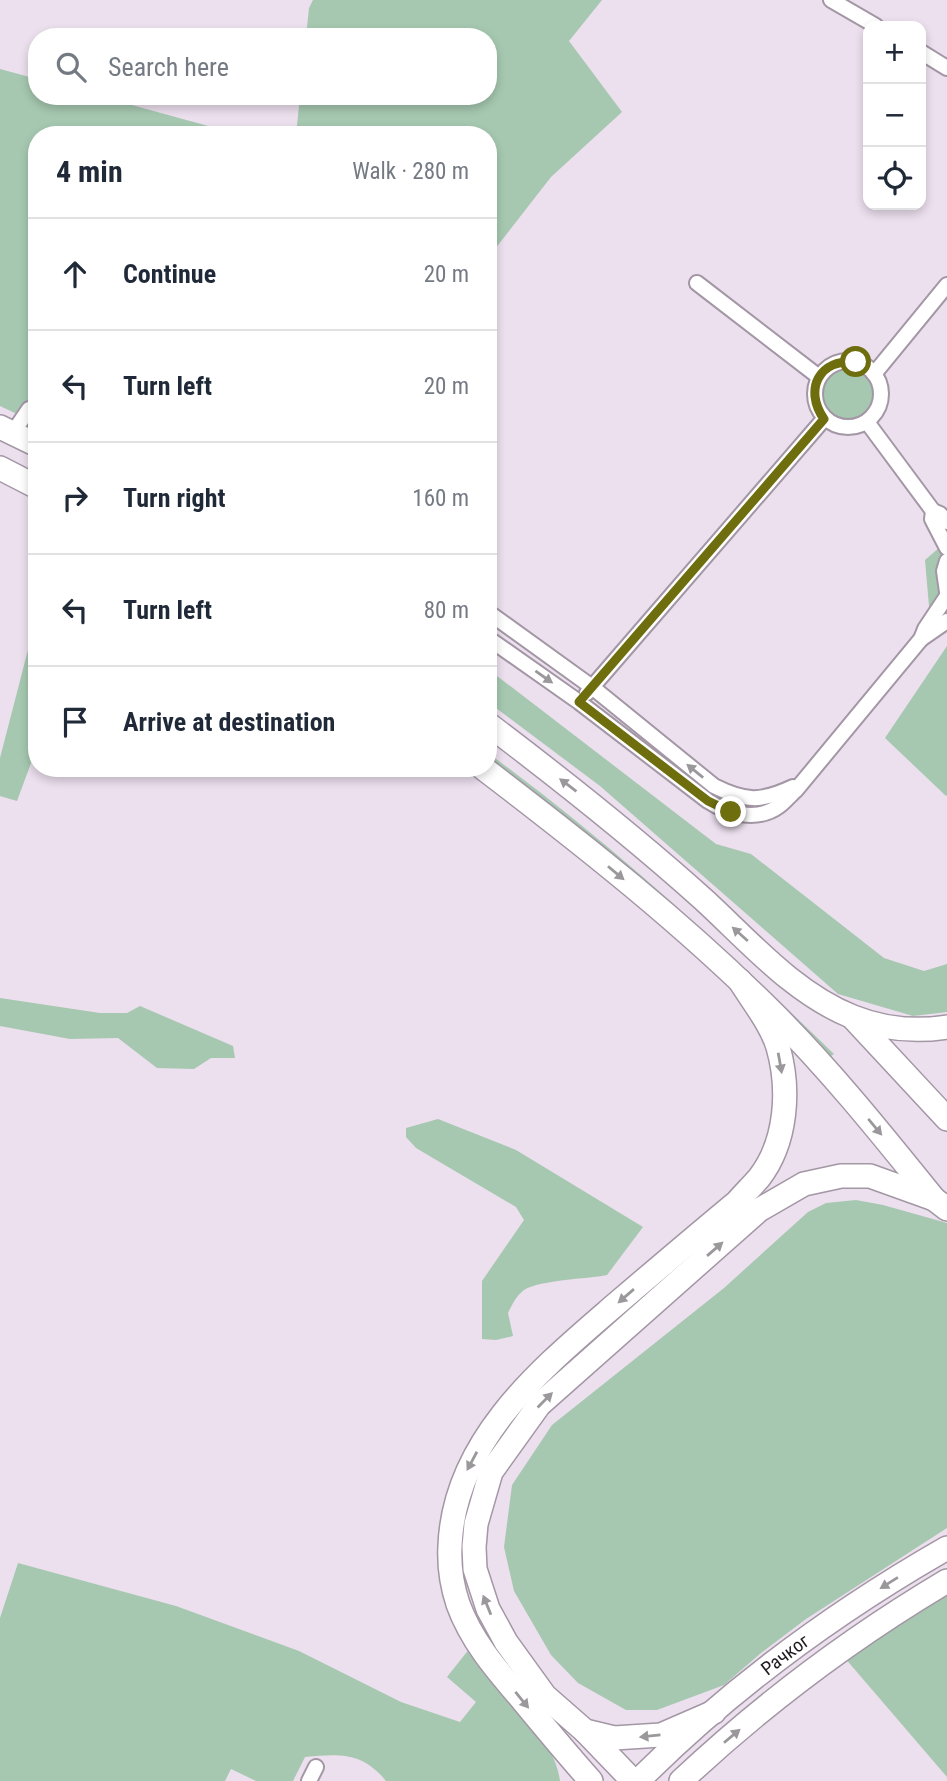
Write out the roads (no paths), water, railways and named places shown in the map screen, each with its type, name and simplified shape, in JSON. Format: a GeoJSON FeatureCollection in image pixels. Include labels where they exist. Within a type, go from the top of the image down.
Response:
{"type":"FeatureCollection","features":[{"type":"Feature","properties":{"kind":"main road"},"geometry":{"type":"LineString","coordinates":[[6,430],[28,441]]}},
{"type":"Feature","properties":{"kind":"main road"},"geometry":{"type":"LineString","coordinates":[[0,468],[28,482]]}},
{"type":"Feature","properties":{"kind":"main road"},"geometry":{"type":"LineString","coordinates":[[497,731],[590,801],[703,899],[790,980],[814,996],[852,1017],[888,1027],[947,1027]]}},
{"type":"Feature","properties":{"kind":"main road"},"geometry":{"type":"LineString","coordinates":[[495,777],[591,851],[740,981],[832,1074],[940,1204]]}},
{"type":"Feature","properties":{"kind":"main road"},"geometry":{"type":"LineString","coordinates":[[591,1781],[482,1651],[468,1625],[458,1603],[451,1570],[452,1520],[466,1472],[516,1397],[545,1366],[737,1202],[761,1176],[783,1121],[785,1096],[777,1046],[740,981]]}},
{"type":"Feature","properties":{"kind":"main road"},"geometry":{"type":"LineString","coordinates":[[852,1017],[947,1119]]}},
{"type":"Feature","properties":{"kind":"main road"},"geometry":{"type":"LineString","coordinates":[[633,1781],[585,1731],[545,1696],[506,1642],[488,1609],[475,1569],[474,1547],[482,1497],[491,1472],[539,1405],[760,1210],[804,1184],[841,1176],[870,1176],[940,1204]]}},
{"type":"Feature","properties":{"kind":"main road","name":"Рачког"},"geometry":{"type":"LineString","coordinates":[[638,1781],[775,1660],[868,1596],[947,1548]]}},
{"type":"Feature","properties":{"kind":"main road","name":"Рачког"},"geometry":{"type":"LineString","coordinates":[[681,1781],[808,1674],[947,1581]]}},
{"type":"Feature","properties":{"kind":"main road"},"geometry":{"type":"LineString","coordinates":[[585,1731],[614,1738],[661,1735],[713,1712]]}},
{"type":"Feature","properties":{"kind":"main road"},"geometry":{"type":"LineString","coordinates":[[562,1749],[566,1781]]}},
{"type":"Feature","properties":{"kind":"street"},"geometry":{"type":"LineString","coordinates":[[831,0],[867,21]]}},
{"type":"Feature","properties":{"kind":"street"},"geometry":{"type":"LineString","coordinates":[[926,55],[947,68]]}},
{"type":"Feature","properties":{"kind":"street"},"geometry":{"type":"LineString","coordinates":[[697,283],[819,377]]}},
{"type":"Feature","properties":{"kind":"street"},"geometry":{"type":"LineString","coordinates":[[874,373],[947,285]]}},
{"type":"Feature","properties":{"kind":"street"},"geometry":{"type":"LineString","coordinates":[[846,360],[866,366],[874,373],[879,383],[880,404],[867,422],[845,427],[824,419],[814,399],[819,377],[835,363],[846,360]]}},
{"type":"Feature","properties":{"kind":"street"},"geometry":{"type":"LineString","coordinates":[[6,430],[28,410]]}},
{"type":"Feature","properties":{"kind":"street"},"geometry":{"type":"LineString","coordinates":[[579,702],[824,419]]}},
{"type":"Feature","properties":{"kind":"street"},"geometry":{"type":"LineString","coordinates":[[867,422],[933,511],[947,522]]}},
{"type":"Feature","properties":{"kind":"street"},"geometry":{"type":"LineString","coordinates":[[933,511],[932,519],[947,548]]}},
{"type":"Feature","properties":{"kind":"street"},"geometry":{"type":"LineString","coordinates":[[921,639],[947,594],[943,571],[947,561]]}},
{"type":"Feature","properties":{"kind":"street"},"geometry":{"type":"LineString","coordinates":[[497,618],[592,687],[714,786],[737,798],[754,800],[776,795],[801,784]]}},
{"type":"Feature","properties":{"kind":"street"},"geometry":{"type":"LineString","coordinates":[[497,644],[579,702],[719,808],[741,815],[766,813],[779,807],[921,639],[947,621]]}},
{"type":"Feature","properties":{"kind":"street"},"geometry":{"type":"LineString","coordinates":[[309,1781],[316,1767]]}}]}
